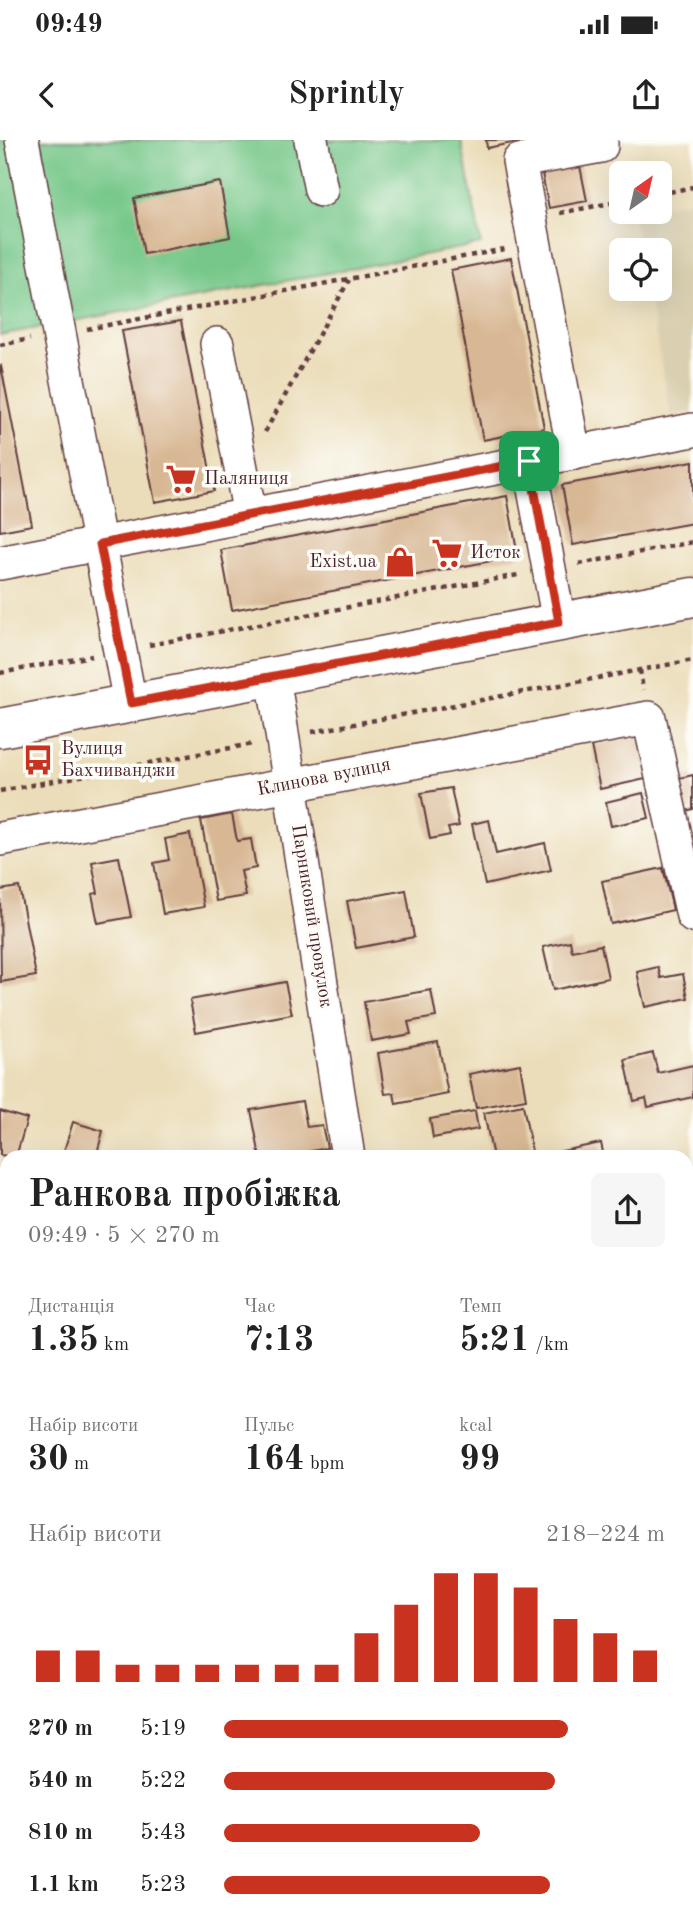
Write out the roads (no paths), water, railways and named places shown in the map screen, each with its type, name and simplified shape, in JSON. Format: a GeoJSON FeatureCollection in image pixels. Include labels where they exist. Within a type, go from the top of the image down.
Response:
{"type":"FeatureCollection","features":[{"type":"Feature","properties":{"kind":"main road"},"geometry":{"type":"LineString","coordinates":[[0,728],[693,597]]}},
{"type":"Feature","properties":{"kind":"street"},"geometry":{"type":"LineString","coordinates":[[22,140],[131,703]]}},
{"type":"Feature","properties":{"kind":"street"},"geometry":{"type":"LineString","coordinates":[[311,140],[321,190]]}},
{"type":"Feature","properties":{"kind":"street"},"geometry":{"type":"LineString","coordinates":[[574,453],[519,161],[601,146],[601,140]]}},
{"type":"Feature","properties":{"kind":"street"},"geometry":{"type":"LineString","coordinates":[[217,344],[250,515]]}},
{"type":"Feature","properties":{"kind":"street"},"geometry":{"type":"LineString","coordinates":[[0,563],[693,430]]}},
{"type":"Feature","properties":{"kind":"street"},"geometry":{"type":"LineString","coordinates":[[529,461],[559,622]]}},
{"type":"Feature","properties":{"kind":"street","name":"Парниковий провулок"},"geometry":{"type":"LineString","coordinates":[[273,676],[347,1150]]}},
{"type":"Feature","properties":{"kind":"street","name":"Клинова вулиця"},"geometry":{"type":"LineString","coordinates":[[0,839],[649,718],[693,916]]}},
{"type":"Feature","properties":{"kind":"place","name":"Паляниця"},"geometry":{"type":"Point","coordinates":[181,479]}},
{"type":"Feature","properties":{"kind":"place","name":"Исток"},"geometry":{"type":"Point","coordinates":[447,553]}},
{"type":"Feature","properties":{"kind":"place","name":"Exist.ua"},"geometry":{"type":"Point","coordinates":[400,562]}},
{"type":"Feature","properties":{"kind":"place","name":"Вулиця Бахчиванджи"},"geometry":{"type":"Point","coordinates":[38,760]}}]}
